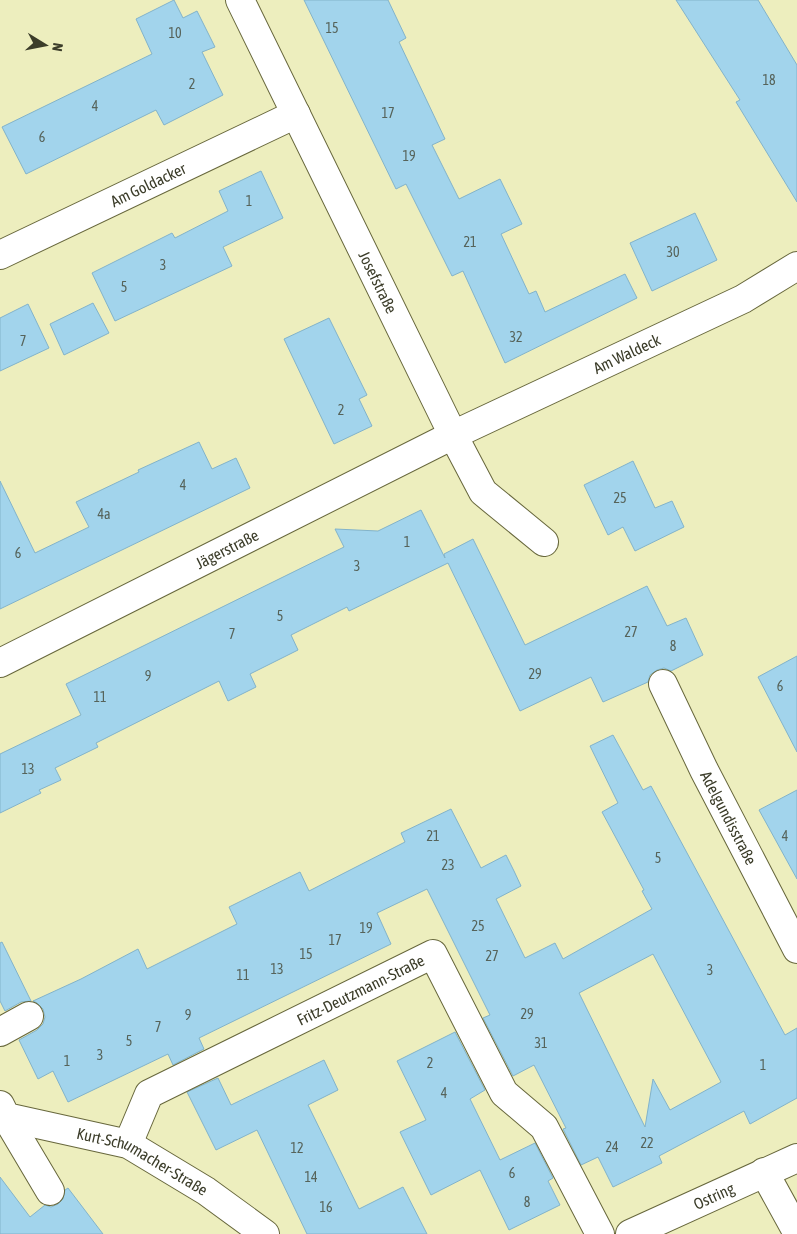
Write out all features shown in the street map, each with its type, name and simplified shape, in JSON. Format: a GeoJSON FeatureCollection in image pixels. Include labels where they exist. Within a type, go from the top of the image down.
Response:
{"type":"FeatureCollection","features":[{"type":"Feature","properties":{"kind":"street","name":"Josefstraße"},"geometry":{"type":"LineString","coordinates":[[240,0],[453,435],[483,492],[544,542]]}},
{"type":"Feature","properties":{"kind":"street","name":"Am Goldacker"},"geometry":{"type":"LineString","coordinates":[[0,254],[296,114]]}},
{"type":"Feature","properties":{"kind":"street","name":"Am Waldeck"},"geometry":{"type":"LineString","coordinates":[[453,435],[743,299],[797,266]]}},
{"type":"Feature","properties":{"kind":"street","name":"Jägerstraße"},"geometry":{"type":"LineString","coordinates":[[0,663],[453,435]]}},
{"type":"Feature","properties":{"kind":"street","name":"Adelgundisstraße"},"geometry":{"type":"LineString","coordinates":[[663,684],[704,770],[797,949]]}},
{"type":"Feature","properties":{"kind":"street","name":"Fritz-Deutzmann-Straße"},"geometry":{"type":"LineString","coordinates":[[128,1144],[149,1094],[433,954],[504,1093],[544,1127],[600,1234]]}},
{"type":"Feature","properties":{"kind":"street"},"geometry":{"type":"LineString","coordinates":[[0,1032],[29,1016]]}},
{"type":"Feature","properties":{"kind":"street","name":"Kurt-Schumacher-Straße"},"geometry":{"type":"LineString","coordinates":[[3,1111],[128,1144],[206,1191],[265,1234]]}},
{"type":"Feature","properties":{"kind":"street","name":"Kurt-Schumacher-Straße"},"geometry":{"type":"LineString","coordinates":[[3,1111],[50,1191]]}},
{"type":"Feature","properties":{"kind":"street","name":"Ostring"},"geometry":{"type":"LineString","coordinates":[[630,1234],[797,1158]]}},
{"type":"Feature","properties":{"kind":"street"},"geometry":{"type":"LineString","coordinates":[[764,1172],[797,1232]]}},
{"type":"Feature","properties":{"kind":"building"},"geometry":{"type":"Polygon","coordinates":[[[174,0],[183,18],[197,11],[215,47],[202,52],[223,95],[164,125],[156,110],[26,174],[2,127],[152,54],[136,19],[174,0]]]}},
{"type":"Feature","properties":{"kind":"building"},"geometry":{"type":"Polygon","coordinates":[[[304,0],[388,0],[406,38],[399,42],[445,139],[432,145],[459,199],[500,179],[522,224],[501,234],[529,294],[536,291],[545,312],[625,274],[637,298],[505,363],[463,271],[452,276],[406,184],[396,189],[304,0]]]}},
{"type":"Feature","properties":{"kind":"building"},"geometry":{"type":"Polygon","coordinates":[[[676,0],[758,0],[797,65],[797,202],[736,102],[740,100],[676,0]]]}},
{"type":"Feature","properties":{"kind":"building"},"geometry":{"type":"Polygon","coordinates":[[[261,171],[283,218],[223,247],[232,266],[115,321],[92,273],[172,233],[175,238],[228,211],[219,191],[261,171]]]}},
{"type":"Feature","properties":{"kind":"building"},"geometry":{"type":"Polygon","coordinates":[[[695,213],[717,260],[652,291],[630,243],[695,213]]]}},
{"type":"Feature","properties":{"kind":"building"},"geometry":{"type":"Polygon","coordinates":[[[93,303],[109,333],[64,355],[50,324],[93,303]]]}},
{"type":"Feature","properties":{"kind":"building"},"geometry":{"type":"Polygon","coordinates":[[[28,304],[49,348],[0,371],[0,318],[28,304]]]}},
{"type":"Feature","properties":{"kind":"building"},"geometry":{"type":"Polygon","coordinates":[[[329,318],[367,395],[359,399],[372,426],[334,444],[284,339],[329,318]]]}},
{"type":"Feature","properties":{"kind":"building"},"geometry":{"type":"Polygon","coordinates":[[[199,442],[212,469],[236,458],[250,488],[0,609],[0,481],[35,553],[89,527],[76,502],[139,472],[138,470],[199,442]]]}},
{"type":"Feature","properties":{"kind":"building"},"geometry":{"type":"Polygon","coordinates":[[[633,461],[655,508],[672,501],[684,527],[635,551],[623,527],[608,535],[584,485],[633,461]]]}},
{"type":"Feature","properties":{"kind":"building"},"geometry":{"type":"Polygon","coordinates":[[[421,510],[445,558],[444,554],[473,539],[525,645],[647,586],[667,626],[686,618],[703,655],[671,671],[664,668],[657,670],[650,675],[648,682],[603,702],[591,677],[520,711],[448,563],[349,611],[347,607],[291,635],[298,650],[250,674],[256,687],[228,701],[219,681],[96,743],[98,747],[55,768],[61,780],[39,790],[41,793],[0,813],[0,754],[81,715],[66,684],[344,547],[335,529],[378,531],[421,510]]]}},
{"type":"Feature","properties":{"kind":"building"},"geometry":{"type":"Polygon","coordinates":[[[797,656],[797,752],[758,677],[797,656]]]}},
{"type":"Feature","properties":{"kind":"building"},"geometry":{"type":"Polygon","coordinates":[[[613,735],[643,790],[651,786],[785,1035],[797,1028],[797,1098],[750,1124],[744,1111],[659,1156],[662,1163],[613,1187],[598,1157],[581,1165],[563,1129],[566,1128],[534,1065],[513,1076],[483,1018],[490,1015],[427,889],[377,913],[391,944],[199,1038],[204,1049],[173,1065],[168,1054],[68,1102],[53,1071],[38,1079],[19,1040],[37,1030],[43,1024],[45,1017],[43,1009],[33,1001],[81,979],[138,949],[147,969],[237,924],[229,907],[300,872],[309,891],[405,842],[401,833],[451,809],[481,868],[506,855],[514,871],[521,886],[496,899],[525,958],[555,943],[563,959],[652,909],[642,891],[644,890],[602,812],[618,803],[590,746],[613,735]],[[653,954],[579,993],[645,1127],[653,1079],[670,1110],[721,1082],[653,954]]]}},
{"type":"Feature","properties":{"kind":"building"},"geometry":{"type":"Polygon","coordinates":[[[797,790],[797,879],[759,810],[797,790]]]}},
{"type":"Feature","properties":{"kind":"building"},"geometry":{"type":"Polygon","coordinates":[[[2,942],[31,1001],[21,1002],[5,1011],[0,1001],[0,943],[2,942]]]}},
{"type":"Feature","properties":{"kind":"building"},"geometry":{"type":"Polygon","coordinates":[[[455,1032],[485,1090],[470,1099],[500,1160],[535,1143],[553,1178],[548,1181],[560,1205],[509,1230],[480,1170],[431,1195],[400,1132],[426,1120],[397,1061],[455,1032]]]}},
{"type":"Feature","properties":{"kind":"building"},"geometry":{"type":"Polygon","coordinates":[[[324,1060],[338,1090],[308,1105],[359,1209],[403,1187],[427,1234],[307,1234],[257,1130],[216,1150],[187,1092],[218,1078],[231,1105],[324,1060]]]}},
{"type":"Feature","properties":{"kind":"building"},"geometry":{"type":"Polygon","coordinates":[[[0,1177],[30,1217],[45,1205],[51,1207],[58,1204],[63,1199],[65,1190],[68,1188],[103,1234],[0,1234],[0,1177]]]}}]}
